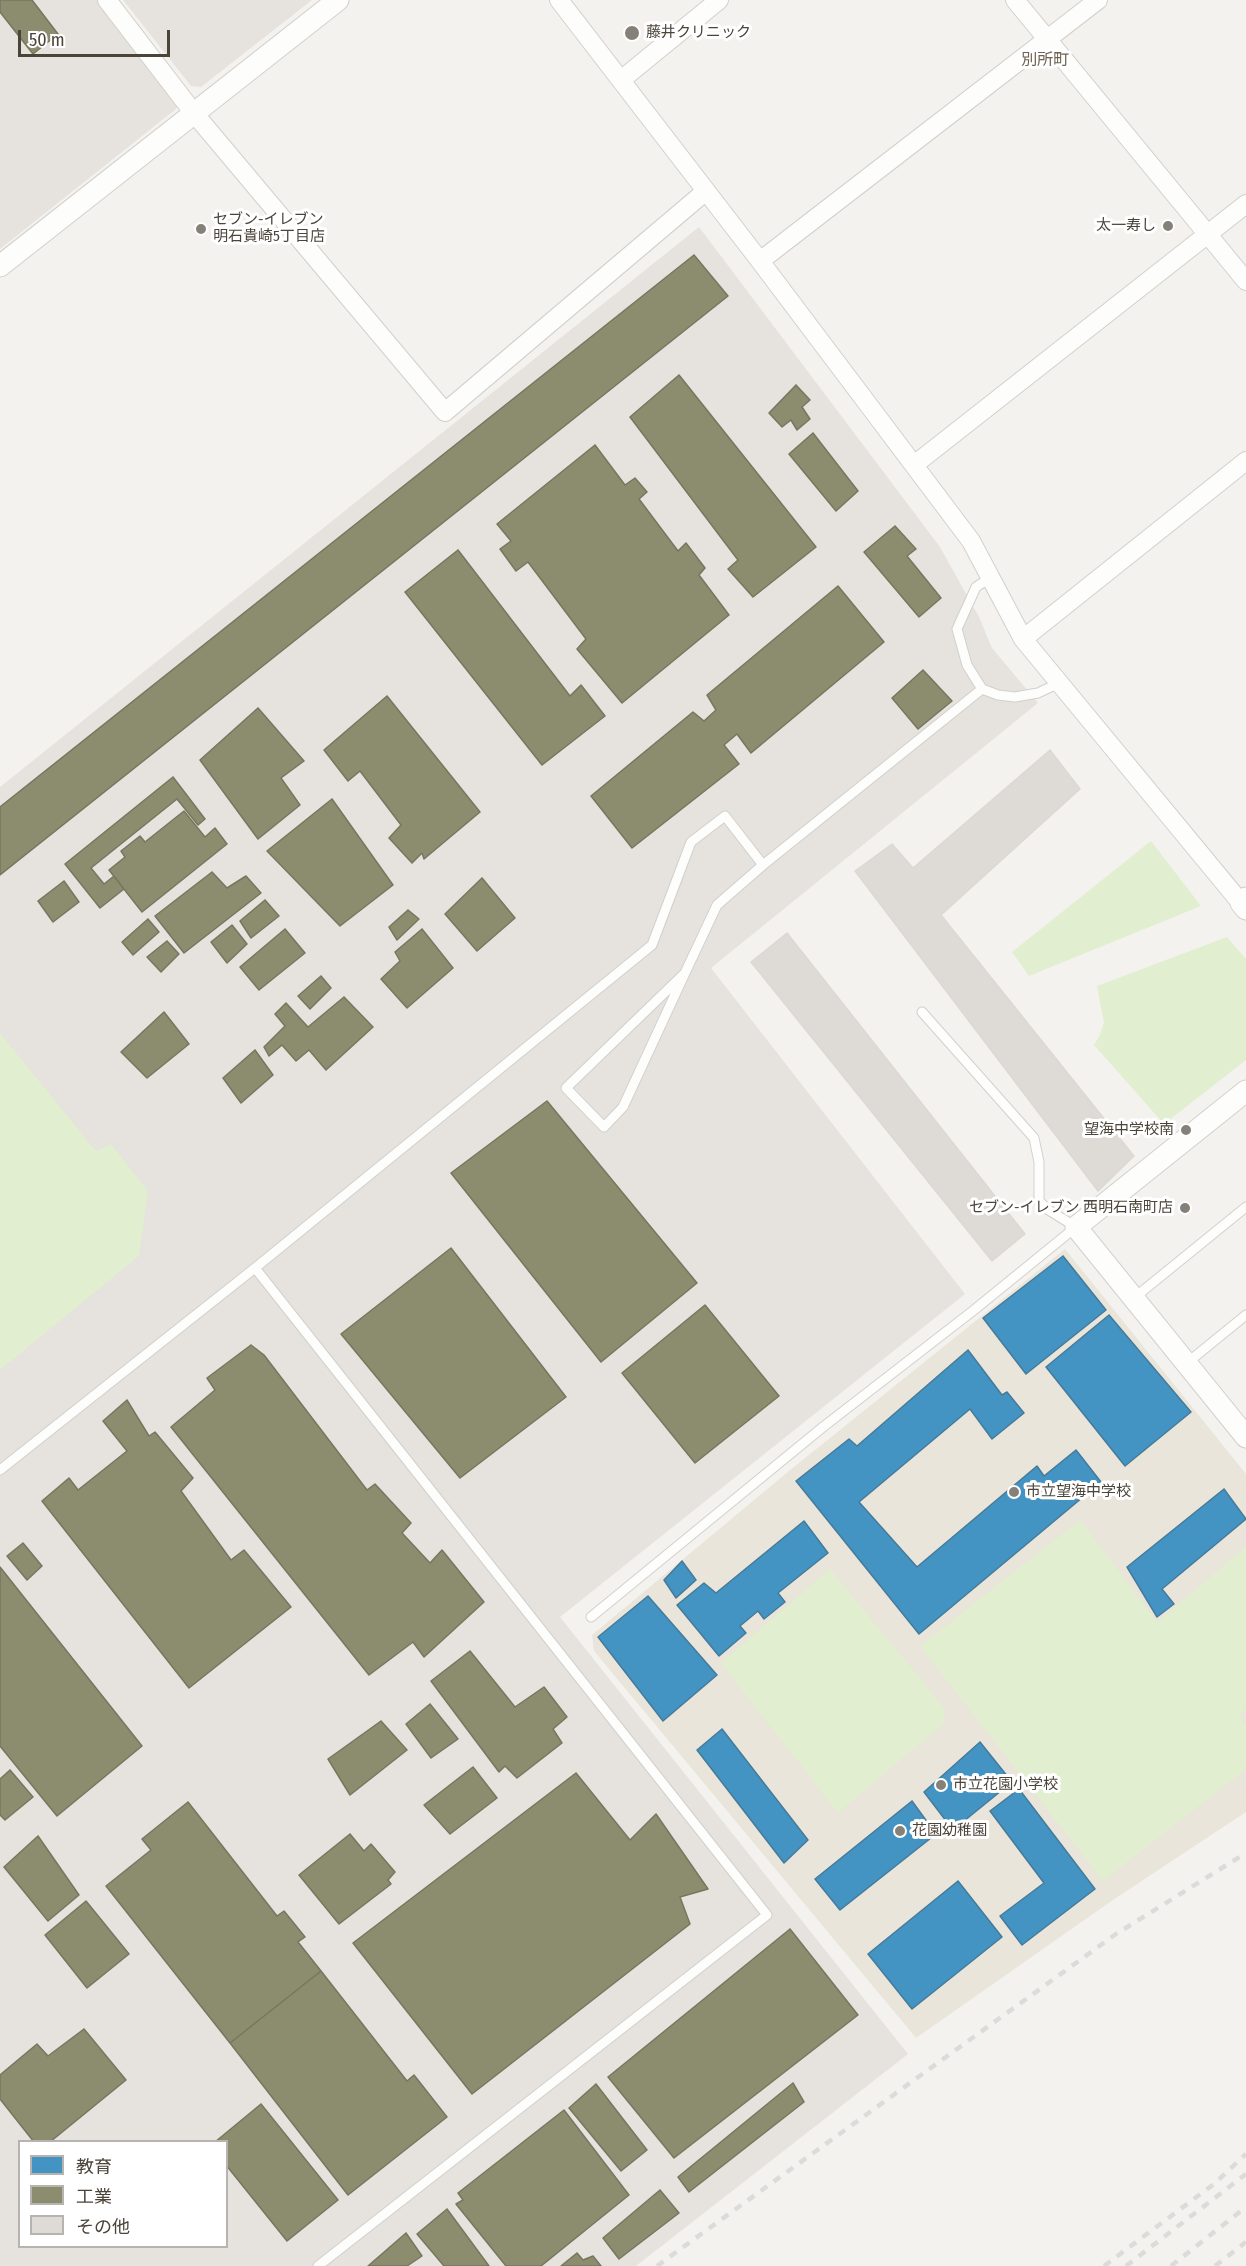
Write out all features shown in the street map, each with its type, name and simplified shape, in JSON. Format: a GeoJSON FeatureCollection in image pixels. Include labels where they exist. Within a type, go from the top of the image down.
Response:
{"type":"FeatureCollection","features":[{"type":"Feature","properties":{"kind":"street"},"geometry":{"type":"LineString","coordinates":[[107,0],[193,112],[445,412],[706,191]]}},
{"type":"Feature","properties":{"kind":"street"},"geometry":{"type":"LineString","coordinates":[[0,266],[338,0]]}},
{"type":"Feature","properties":{"kind":"street"},"geometry":{"type":"LineString","coordinates":[[559,0],[971,541],[1023,639],[1244,903]]}},
{"type":"Feature","properties":{"kind":"street"},"geometry":{"type":"LineString","coordinates":[[621,80],[719,0]]}},
{"type":"Feature","properties":{"kind":"street"},"geometry":{"type":"LineString","coordinates":[[1015,0],[1246,281]]}},
{"type":"Feature","properties":{"kind":"street"},"geometry":{"type":"LineString","coordinates":[[760,261],[1098,0]]}},
{"type":"Feature","properties":{"kind":"street"},"geometry":{"type":"LineString","coordinates":[[914,465],[1246,204]]}},
{"type":"Feature","properties":{"kind":"street"},"geometry":{"type":"LineString","coordinates":[[1023,639],[1246,461]]}},
{"type":"Feature","properties":{"kind":"street"},"geometry":{"type":"LineString","coordinates":[[1246,1091],[1076,1227],[1246,1437]]}},
{"type":"Feature","properties":{"kind":"lane"},"geometry":{"type":"LineString","coordinates":[[990,578],[976,587],[957,629],[967,665],[982,689],[998,695],[1015,697],[1038,693],[1059,683]]}},
{"type":"Feature","properties":{"kind":"lane"},"geometry":{"type":"LineString","coordinates":[[685,973],[566,1088],[604,1127],[624,1107],[717,905],[763,865],[982,689]]}},
{"type":"Feature","properties":{"kind":"lane"},"geometry":{"type":"LineString","coordinates":[[0,1470],[255,1268],[652,945],[692,842],[725,816],[763,865]]}},
{"type":"Feature","properties":{"kind":"lane"},"geometry":{"type":"LineString","coordinates":[[591,1617],[823,1427],[974,1310],[1076,1227],[1039,1202],[1039,1162],[1034,1138],[922,1012]]}},
{"type":"Feature","properties":{"kind":"lane"},"geometry":{"type":"LineString","coordinates":[[1133,1299],[1246,1207]]}},
{"type":"Feature","properties":{"kind":"lane"},"geometry":{"type":"LineString","coordinates":[[255,1268],[767,1915],[318,2266]]}},
{"type":"Feature","properties":{"kind":"lane"},"geometry":{"type":"LineString","coordinates":[[1186,1364],[1246,1316]]}},
{"type":"Feature","properties":{"kind":"shaded area"},"geometry":{"type":"Polygon","coordinates":[[[0,0],[98,0],[179,102],[176,109],[0,249],[0,0]]]}},
{"type":"Feature","properties":{"kind":"shaded area"},"geometry":{"type":"Polygon","coordinates":[[[123,0],[312,0],[201,87],[191,86],[123,0]]]}},
{"type":"Feature","properties":{"kind":"shaded area"},"geometry":{"type":"Polygon","coordinates":[[[699,227],[940,547],[979,617],[992,648],[1038,703],[711,968],[965,1294],[560,1617],[908,2054],[636,2266],[0,2266],[0,787],[699,227]]]}},
{"type":"Feature","properties":{"kind":"shaded area"},"geometry":{"type":"Polygon","coordinates":[[[724,1051],[911,1292],[796,1396],[607,1147],[724,1051]]]}},
{"type":"Feature","properties":{"kind":"shaded area"},"geometry":{"type":"Polygon","coordinates":[[[1065,1249],[1246,1474],[1246,1812],[1110,1902],[916,2038],[594,1651],[592,1635],[784,1475],[1065,1249]]]}},
{"type":"Feature","properties":{"kind":"green space"},"geometry":{"type":"Polygon","coordinates":[[[1151,841],[1201,906],[1029,976],[1012,952],[1151,841]]]}},
{"type":"Feature","properties":{"kind":"green space"},"geometry":{"type":"Polygon","coordinates":[[[1227,937],[1246,959],[1246,1060],[1164,1124],[1094,1045],[1104,1023],[1097,986],[1227,937]]]}},
{"type":"Feature","properties":{"kind":"green space"},"geometry":{"type":"Polygon","coordinates":[[[0,1033],[96,1151],[111,1144],[148,1191],[139,1256],[0,1370],[0,1033]]]}},
{"type":"Feature","properties":{"kind":"green space"},"geometry":{"type":"Polygon","coordinates":[[[1080,1520],[1157,1622],[1246,1547],[1246,1709],[1239,1716],[1246,1725],[1246,1769],[1103,1881],[920,1646],[1080,1520]]]}},
{"type":"Feature","properties":{"kind":"green space"},"geometry":{"type":"Polygon","coordinates":[[[830,1569],[946,1710],[943,1724],[838,1813],[721,1663],[830,1569]]]}},
{"type":"Feature","properties":{"kind":"building: 教育"},"geometry":{"type":"Polygon","coordinates":[[[1063,1256],[1106,1310],[1026,1374],[983,1318],[1063,1256]]]}},
{"type":"Feature","properties":{"kind":"building: 教育"},"geometry":{"type":"Polygon","coordinates":[[[1109,1315],[1191,1412],[1125,1466],[1046,1367],[1109,1315]]]}},
{"type":"Feature","properties":{"kind":"building: 教育"},"geometry":{"type":"Polygon","coordinates":[[[968,1350],[1002,1395],[1007,1392],[1024,1413],[992,1439],[970,1409],[859,1502],[917,1567],[1037,1466],[1044,1476],[1076,1450],[1101,1482],[919,1634],[796,1481],[849,1439],[857,1446],[968,1350]]]}},
{"type":"Feature","properties":{"kind":"building: 教育"},"geometry":{"type":"Polygon","coordinates":[[[1224,1489],[1246,1519],[1162,1589],[1174,1604],[1157,1617],[1127,1567],[1224,1489]]]}},
{"type":"Feature","properties":{"kind":"building: 教育"},"geometry":{"type":"Polygon","coordinates":[[[804,1521],[828,1553],[778,1593],[785,1602],[764,1619],[758,1611],[740,1626],[746,1633],[719,1656],[677,1605],[704,1583],[716,1593],[804,1521]]]}},
{"type":"Feature","properties":{"kind":"building: 教育"},"geometry":{"type":"Polygon","coordinates":[[[682,1561],[696,1580],[676,1598],[664,1580],[682,1561]]]}},
{"type":"Feature","properties":{"kind":"building: 教育"},"geometry":{"type":"Polygon","coordinates":[[[648,1596],[717,1675],[663,1721],[598,1637],[648,1596]]]}},
{"type":"Feature","properties":{"kind":"building: 教育"},"geometry":{"type":"Polygon","coordinates":[[[722,1729],[808,1840],[784,1863],[697,1750],[722,1729]]]}},
{"type":"Feature","properties":{"kind":"building: 教育"},"geometry":{"type":"Polygon","coordinates":[[[980,1742],[1012,1782],[953,1830],[924,1792],[980,1742]]]}},
{"type":"Feature","properties":{"kind":"building: 教育"},"geometry":{"type":"Polygon","coordinates":[[[1019,1789],[1095,1889],[1022,1945],[1000,1916],[1044,1883],[990,1811],[1019,1789]]]}},
{"type":"Feature","properties":{"kind":"building: 教育"},"geometry":{"type":"Polygon","coordinates":[[[912,1801],[936,1834],[840,1910],[815,1879],[912,1801]]]}},
{"type":"Feature","properties":{"kind":"building: 教育"},"geometry":{"type":"Polygon","coordinates":[[[958,1881],[1002,1937],[912,2009],[868,1954],[958,1881]]]}},
{"type":"Feature","properties":{"kind":"building: 工業"},"geometry":{"type":"Polygon","coordinates":[[[0,0],[32,0],[58,34],[33,54],[0,12],[0,0]]]}},
{"type":"Feature","properties":{"kind":"building: 工業"},"geometry":{"type":"Polygon","coordinates":[[[694,255],[728,296],[0,875],[0,807],[694,255]]]}},
{"type":"Feature","properties":{"kind":"building: 工業"},"geometry":{"type":"Polygon","coordinates":[[[679,375],[816,547],[753,597],[728,569],[738,560],[630,417],[679,375]]]}},
{"type":"Feature","properties":{"kind":"building: 工業"},"geometry":{"type":"Polygon","coordinates":[[[796,385],[810,400],[802,407],[810,419],[797,430],[791,420],[782,427],[769,413],[796,385]]]}},
{"type":"Feature","properties":{"kind":"building: 工業"},"geometry":{"type":"Polygon","coordinates":[[[813,433],[858,491],[836,511],[789,454],[813,433]]]}},
{"type":"Feature","properties":{"kind":"building: 工業"},"geometry":{"type":"Polygon","coordinates":[[[595,445],[625,485],[635,478],[647,492],[639,499],[678,551],[686,543],[705,568],[699,575],[729,615],[622,703],[577,649],[586,639],[528,562],[516,571],[500,549],[511,541],[497,524],[595,445]]]}},
{"type":"Feature","properties":{"kind":"building: 工業"},"geometry":{"type":"Polygon","coordinates":[[[895,526],[916,549],[907,556],[941,598],[919,617],[864,552],[895,526]]]}},
{"type":"Feature","properties":{"kind":"building: 工業"},"geometry":{"type":"Polygon","coordinates":[[[458,550],[570,696],[581,685],[605,716],[542,765],[405,592],[458,550]]]}},
{"type":"Feature","properties":{"kind":"building: 工業"},"geometry":{"type":"Polygon","coordinates":[[[838,586],[884,642],[751,753],[737,734],[724,745],[739,764],[632,848],[591,796],[693,712],[704,721],[716,710],[707,695],[838,586]]]}},
{"type":"Feature","properties":{"kind":"building: 工業"},"geometry":{"type":"Polygon","coordinates":[[[923,670],[952,701],[918,729],[892,698],[923,670]]]}},
{"type":"Feature","properties":{"kind":"building: 工業"},"geometry":{"type":"Polygon","coordinates":[[[387,696],[480,812],[424,859],[422,853],[412,863],[389,838],[401,825],[360,771],[348,781],[324,750],[387,696]]]}},
{"type":"Feature","properties":{"kind":"building: 工業"},"geometry":{"type":"Polygon","coordinates":[[[258,708],[304,761],[281,778],[300,805],[258,839],[200,760],[258,708]]]}},
{"type":"Feature","properties":{"kind":"building: 工業"},"geometry":{"type":"Polygon","coordinates":[[[173,777],[205,819],[198,825],[177,799],[91,868],[104,884],[114,876],[124,889],[100,908],[65,864],[173,777]]]}},
{"type":"Feature","properties":{"kind":"building: 工業"},"geometry":{"type":"Polygon","coordinates":[[[332,799],[393,885],[340,926],[267,851],[332,799]]]}},
{"type":"Feature","properties":{"kind":"building: 工業"},"geometry":{"type":"Polygon","coordinates":[[[184,811],[205,837],[215,828],[227,844],[142,912],[109,870],[125,857],[121,851],[140,836],[145,842],[184,811]]]}},
{"type":"Feature","properties":{"kind":"building: 工業"},"geometry":{"type":"Polygon","coordinates":[[[212,872],[227,888],[246,876],[261,893],[184,953],[155,916],[212,872]]]}},
{"type":"Feature","properties":{"kind":"building: 工業"},"geometry":{"type":"Polygon","coordinates":[[[482,878],[515,918],[477,951],[445,914],[482,878]]]}},
{"type":"Feature","properties":{"kind":"building: 工業"},"geometry":{"type":"Polygon","coordinates":[[[64,881],[79,902],[53,922],[38,901],[64,881]]]}},
{"type":"Feature","properties":{"kind":"building: 工業"},"geometry":{"type":"Polygon","coordinates":[[[265,900],[279,916],[251,938],[240,921],[265,900]]]}},
{"type":"Feature","properties":{"kind":"building: 工業"},"geometry":{"type":"Polygon","coordinates":[[[408,910],[419,919],[397,940],[389,927],[408,910]]]}},
{"type":"Feature","properties":{"kind":"building: 工業"},"geometry":{"type":"Polygon","coordinates":[[[148,919],[159,932],[133,955],[122,942],[148,919]]]}},
{"type":"Feature","properties":{"kind":"building: 工業"},"geometry":{"type":"Polygon","coordinates":[[[232,925],[247,944],[227,963],[211,942],[232,925]]]}},
{"type":"Feature","properties":{"kind":"building: 工業"},"geometry":{"type":"Polygon","coordinates":[[[285,929],[305,953],[259,990],[240,967],[285,929]]]}},
{"type":"Feature","properties":{"kind":"building: 工業"},"geometry":{"type":"Polygon","coordinates":[[[422,929],[453,968],[407,1008],[381,979],[400,961],[395,952],[422,929]]]}},
{"type":"Feature","properties":{"kind":"building: 工業"},"geometry":{"type":"Polygon","coordinates":[[[167,941],[179,954],[161,972],[147,957],[167,941]]]}},
{"type":"Feature","properties":{"kind":"building: 工業"},"geometry":{"type":"Polygon","coordinates":[[[321,976],[331,988],[310,1009],[298,996],[321,976]]]}},
{"type":"Feature","properties":{"kind":"building: 工業"},"geometry":{"type":"Polygon","coordinates":[[[344,997],[373,1027],[326,1070],[309,1050],[296,1061],[282,1045],[269,1056],[264,1047],[285,1026],[275,1014],[286,1003],[308,1027],[344,997]]]}},
{"type":"Feature","properties":{"kind":"building: 工業"},"geometry":{"type":"Polygon","coordinates":[[[164,1012],[189,1044],[147,1078],[121,1052],[164,1012]]]}},
{"type":"Feature","properties":{"kind":"building: 工業"},"geometry":{"type":"Polygon","coordinates":[[[255,1050],[273,1075],[241,1103],[223,1078],[255,1050]]]}},
{"type":"Feature","properties":{"kind":"building: 工業"},"geometry":{"type":"Polygon","coordinates":[[[547,1101],[697,1283],[601,1362],[451,1173],[547,1101]]]}},
{"type":"Feature","properties":{"kind":"building: 工業"},"geometry":{"type":"Polygon","coordinates":[[[451,1248],[566,1397],[460,1478],[341,1334],[451,1248]]]}},
{"type":"Feature","properties":{"kind":"building: 工業"},"geometry":{"type":"Polygon","coordinates":[[[705,1305],[779,1396],[695,1463],[622,1373],[705,1305]]]}},
{"type":"Feature","properties":{"kind":"building: 工業"},"geometry":{"type":"Polygon","coordinates":[[[251,1345],[264,1355],[367,1490],[375,1484],[411,1523],[402,1533],[430,1563],[442,1550],[484,1602],[424,1657],[413,1642],[369,1675],[171,1427],[215,1390],[207,1378],[251,1345]]]}},
{"type":"Feature","properties":{"kind":"building: 工業"},"geometry":{"type":"Polygon","coordinates":[[[127,1400],[149,1436],[155,1432],[193,1478],[181,1491],[231,1560],[244,1550],[291,1607],[189,1688],[42,1501],[69,1478],[78,1490],[127,1451],[103,1421],[127,1400]]]}},
{"type":"Feature","properties":{"kind":"building: 工業"},"geometry":{"type":"Polygon","coordinates":[[[23,1543],[42,1566],[27,1580],[7,1556],[23,1543]]]}},
{"type":"Feature","properties":{"kind":"building: 工業"},"geometry":{"type":"Polygon","coordinates":[[[0,1567],[142,1746],[57,1816],[0,1746],[0,1567]]]}},
{"type":"Feature","properties":{"kind":"building: 工業"},"geometry":{"type":"Polygon","coordinates":[[[470,1651],[515,1707],[544,1687],[567,1717],[553,1729],[562,1743],[517,1778],[505,1766],[499,1772],[431,1681],[470,1651]]]}},
{"type":"Feature","properties":{"kind":"building: 工業"},"geometry":{"type":"Polygon","coordinates":[[[430,1704],[458,1739],[431,1758],[406,1724],[430,1704]]]}},
{"type":"Feature","properties":{"kind":"building: 工業"},"geometry":{"type":"Polygon","coordinates":[[[381,1721],[407,1750],[350,1795],[328,1759],[381,1721]]]}},
{"type":"Feature","properties":{"kind":"building: 工業"},"geometry":{"type":"Polygon","coordinates":[[[473,1767],[497,1798],[450,1834],[424,1805],[473,1767]]]}},
{"type":"Feature","properties":{"kind":"building: 工業"},"geometry":{"type":"Polygon","coordinates":[[[10,1770],[33,1797],[5,1820],[0,1815],[0,1779],[10,1770]]]}},
{"type":"Feature","properties":{"kind":"building: 工業"},"geometry":{"type":"Polygon","coordinates":[[[576,1773],[630,1840],[656,1814],[708,1889],[680,1897],[690,1924],[472,2094],[353,1943],[576,1773]]]}},
{"type":"Feature","properties":{"kind":"building: 工業"},"geometry":{"type":"Polygon","coordinates":[[[188,1802],[277,1916],[284,1911],[305,1937],[298,1942],[321,1971],[230,2043],[106,1886],[151,1850],[142,1839],[188,1802]]]}},
{"type":"Feature","properties":{"kind":"building: 工業"},"geometry":{"type":"Polygon","coordinates":[[[350,1834],[364,1851],[371,1844],[395,1872],[388,1880],[391,1884],[339,1924],[299,1875],[350,1834]]]}},
{"type":"Feature","properties":{"kind":"building: 工業"},"geometry":{"type":"Polygon","coordinates":[[[38,1836],[79,1895],[48,1921],[4,1867],[38,1836]]]}},
{"type":"Feature","properties":{"kind":"building: 工業"},"geometry":{"type":"Polygon","coordinates":[[[86,1901],[129,1954],[87,1988],[45,1935],[86,1901]]]}},
{"type":"Feature","properties":{"kind":"building: 工業"},"geometry":{"type":"Polygon","coordinates":[[[790,1929],[858,2015],[674,2158],[608,2077],[790,1929]]]}},
{"type":"Feature","properties":{"kind":"building: 工業"},"geometry":{"type":"Polygon","coordinates":[[[321,1971],[407,2081],[414,2075],[447,2117],[348,2195],[230,2043],[321,1971]]]}},
{"type":"Feature","properties":{"kind":"building: 工業"},"geometry":{"type":"Polygon","coordinates":[[[84,2029],[126,2080],[52,2140],[32,2140],[0,2099],[0,2075],[37,2044],[48,2056],[84,2029]]]}},
{"type":"Feature","properties":{"kind":"building: 工業"},"geometry":{"type":"Polygon","coordinates":[[[793,2083],[804,2102],[689,2192],[678,2177],[793,2083]]]}},
{"type":"Feature","properties":{"kind":"building: 工業"},"geometry":{"type":"Polygon","coordinates":[[[596,2084],[647,2150],[621,2171],[569,2108],[596,2084]]]}},
{"type":"Feature","properties":{"kind":"building: 工業"},"geometry":{"type":"Polygon","coordinates":[[[261,2104],[338,2200],[287,2241],[228,2167],[228,2140],[217,2140],[261,2104]]]}},
{"type":"Feature","properties":{"kind":"building: 工業"},"geometry":{"type":"Polygon","coordinates":[[[564,2110],[629,2195],[541,2266],[506,2266],[456,2204],[463,2200],[458,2193],[564,2110]]]}},
{"type":"Feature","properties":{"kind":"building: 工業"},"geometry":{"type":"Polygon","coordinates":[[[660,2190],[679,2213],[619,2259],[603,2238],[660,2190]]]}},
{"type":"Feature","properties":{"kind":"building: 工業"},"geometry":{"type":"Polygon","coordinates":[[[447,2209],[489,2266],[444,2266],[417,2234],[447,2209]]]}},
{"type":"Feature","properties":{"kind":"building: 工業"},"geometry":{"type":"Polygon","coordinates":[[[406,2233],[422,2256],[407,2266],[368,2266],[406,2233]]]}},
{"type":"Feature","properties":{"kind":"building: 工業"},"geometry":{"type":"Polygon","coordinates":[[[577,2253],[583,2260],[593,2256],[601,2266],[561,2266],[577,2253]]]}},
{"type":"Feature","properties":{"kind":"building: その他"},"geometry":{"type":"Polygon","coordinates":[[[1050,750],[1080,789],[941,915],[1134,1156],[1098,1191],[855,871],[892,844],[913,868],[1050,750]]]}},
{"type":"Feature","properties":{"kind":"building: その他"},"geometry":{"type":"Polygon","coordinates":[[[787,933],[1025,1234],[992,1261],[751,962],[787,933]]]}},
{"type":"Feature","properties":{"kind":"railway"},"geometry":{"type":"LineString","coordinates":[[657,2266],[1116,1934],[1246,1853]]}},
{"type":"Feature","properties":{"kind":"railway"},"geometry":{"type":"LineString","coordinates":[[1104,2266],[1214,2184],[1246,2154]]}},
{"type":"Feature","properties":{"kind":"railway"},"geometry":{"type":"LineString","coordinates":[[1126,2266],[1246,2174]]}},
{"type":"Feature","properties":{"kind":"railway"},"geometry":{"type":"LineString","coordinates":[[1171,2266],[1246,2207]]}},
{"type":"Feature","properties":{"kind":"railway"},"geometry":{"type":"LineString","coordinates":[[1215,2266],[1246,2242]]}},
{"type":"Feature","properties":{"kind":"place","name":"藤井クリニック"},"geometry":{"type":"Point","coordinates":[632,33]}},
{"type":"Feature","properties":{"kind":"place","name":"太一寿し"},"geometry":{"type":"Point","coordinates":[1168,226]}},
{"type":"Feature","properties":{"kind":"place","name":"セブン-イレブン 明石貴崎5丁目店"},"geometry":{"type":"Point","coordinates":[201,229]}},
{"type":"Feature","properties":{"kind":"place","name":"望海中学校南"},"geometry":{"type":"Point","coordinates":[1186,1130]}},
{"type":"Feature","properties":{"kind":"place","name":"セブン-イレブン 西明石南町店"},"geometry":{"type":"Point","coordinates":[1185,1208]}},
{"type":"Feature","properties":{"kind":"place","name":"市立望海中学校"},"geometry":{"type":"Point","coordinates":[1014,1492]}},
{"type":"Feature","properties":{"kind":"place","name":"市立花園小学校"},"geometry":{"type":"Point","coordinates":[941,1785]}},
{"type":"Feature","properties":{"kind":"place","name":"花園幼稚園"},"geometry":{"type":"Point","coordinates":[900,1831]}},
{"type":"Feature","properties":{"kind":"district","name":"別所町"},"geometry":{"type":"Point","coordinates":[1045,61]}}]}
